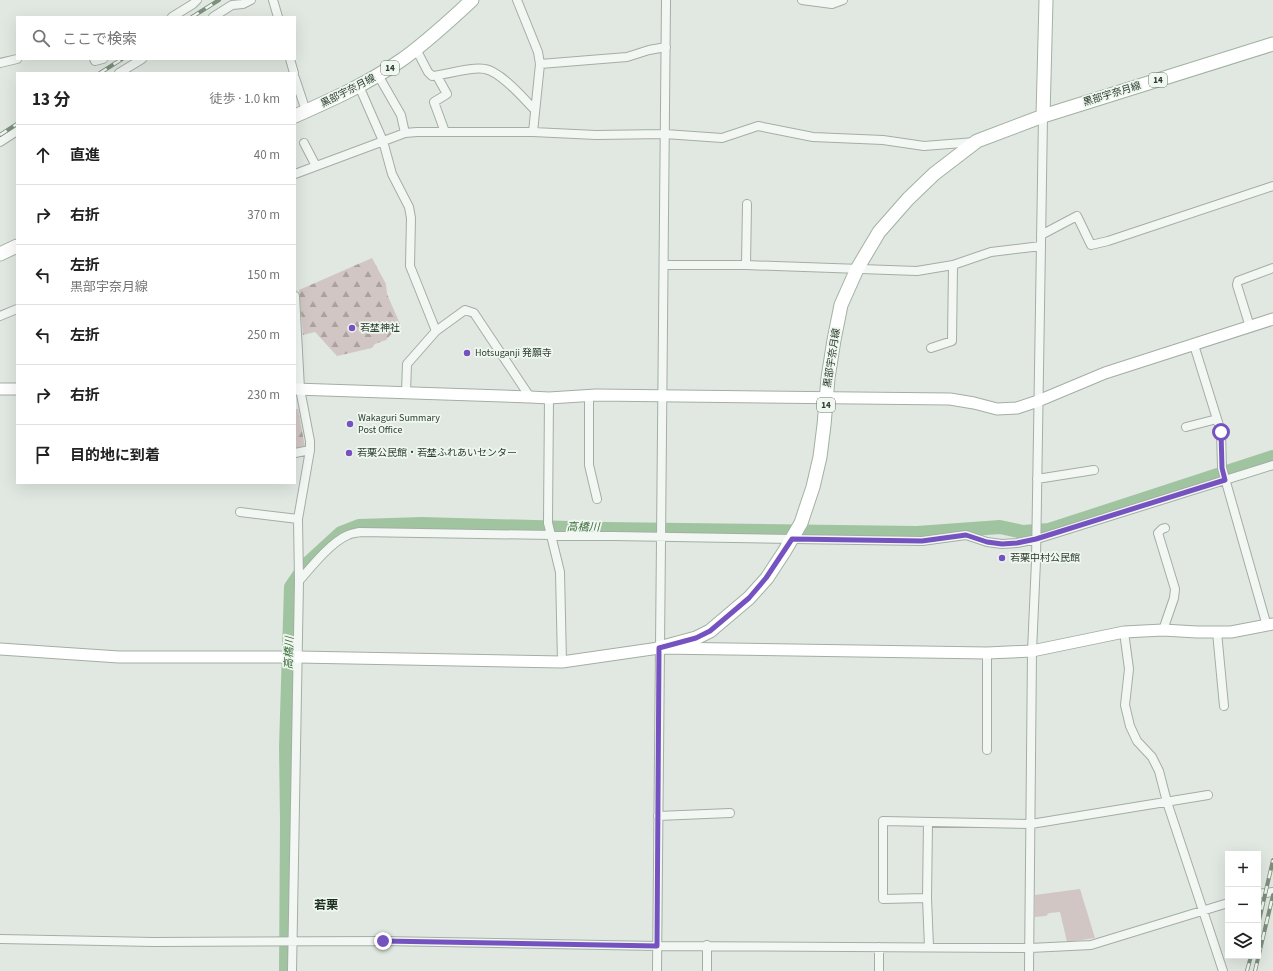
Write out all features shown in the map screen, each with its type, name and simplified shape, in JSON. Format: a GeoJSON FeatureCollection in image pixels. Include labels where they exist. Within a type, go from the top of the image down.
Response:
{"type":"FeatureCollection","features":[{"type":"Feature","properties":{"kind":"main road","name":"黒部宇奈月線"},"geometry":{"type":"LineString","coordinates":[[300,114],[345,94],[401,60],[416,49],[472,0]]}},
{"type":"Feature","properties":{"kind":"main road"},"geometry":{"type":"LineString","coordinates":[[1043,116],[1046,0]]}},
{"type":"Feature","properties":{"kind":"main road","name":"黒部宇奈月線"},"geometry":{"type":"LineString","coordinates":[[659,648],[696,638],[710,631],[749,598],[766,578],[801,523],[813,487],[820,457],[834,340],[842,305],[857,269],[879,232],[908,199],[934,174],[977,141],[1043,116],[1273,44]]}},
{"type":"Feature","properties":{"kind":"main road"},"geometry":{"type":"LineString","coordinates":[[0,254],[16,246]]}},
{"type":"Feature","properties":{"kind":"street"},"geometry":{"type":"LineString","coordinates":[[174,16],[197,0]]}},
{"type":"Feature","properties":{"kind":"street"},"geometry":{"type":"LineString","coordinates":[[214,16],[232,5],[243,4],[250,0]]}},
{"type":"Feature","properties":{"kind":"street"},"geometry":{"type":"LineString","coordinates":[[273,0],[278,16]]}},
{"type":"Feature","properties":{"kind":"street"},"geometry":{"type":"LineString","coordinates":[[517,0],[538,52],[540,64],[533,132]]}},
{"type":"Feature","properties":{"kind":"street"},"geometry":{"type":"LineString","coordinates":[[657,971],[666,0]]}},
{"type":"Feature","properties":{"kind":"street"},"geometry":{"type":"LineString","coordinates":[[802,0],[832,4],[843,0]]}},
{"type":"Feature","properties":{"kind":"street"},"geometry":{"type":"LineString","coordinates":[[540,64],[627,57],[649,50],[666,47]]}},
{"type":"Feature","properties":{"kind":"street"},"geometry":{"type":"LineString","coordinates":[[416,49],[428,72],[432,76],[474,69],[485,69],[500,76],[535,110]]}},
{"type":"Feature","properties":{"kind":"street"},"geometry":{"type":"LineString","coordinates":[[0,63],[16,59]]}},
{"type":"Feature","properties":{"kind":"street"},"geometry":{"type":"LineString","coordinates":[[121,72],[140,60]]}},
{"type":"Feature","properties":{"kind":"street"},"geometry":{"type":"LineString","coordinates":[[290,60],[294,72]]}},
{"type":"Feature","properties":{"kind":"street"},"geometry":{"type":"LineString","coordinates":[[378,75],[402,115],[405,133]]}},
{"type":"Feature","properties":{"kind":"street"},"geometry":{"type":"LineString","coordinates":[[437,76],[447,94],[434,102],[445,132]]}},
{"type":"Feature","properties":{"kind":"street"},"geometry":{"type":"LineString","coordinates":[[296,85],[300,114]]}},
{"type":"Feature","properties":{"kind":"street"},"geometry":{"type":"LineString","coordinates":[[359,86],[383,141],[392,174],[409,207],[411,218],[410,266],[436,331]]}},
{"type":"Feature","properties":{"kind":"street"},"geometry":{"type":"LineString","coordinates":[[1029,971],[1032,651],[1036,539],[1043,116]]}},
{"type":"Feature","properties":{"kind":"street"},"geometry":{"type":"LineString","coordinates":[[296,174],[405,133],[417,132],[533,132],[596,135],[665,134],[722,138],[758,126],[812,137],[883,140],[924,146],[977,141]]}},
{"type":"Feature","properties":{"kind":"street"},"geometry":{"type":"LineString","coordinates":[[0,142],[16,132]]}},
{"type":"Feature","properties":{"kind":"street"},"geometry":{"type":"LineString","coordinates":[[304,143],[316,166]]}},
{"type":"Feature","properties":{"kind":"street"},"geometry":{"type":"LineString","coordinates":[[1041,234],[1077,216],[1091,245],[1273,186]]}},
{"type":"Feature","properties":{"kind":"street"},"geometry":{"type":"LineString","coordinates":[[746,265],[747,204]]}},
{"type":"Feature","properties":{"kind":"street"},"geometry":{"type":"LineString","coordinates":[[664,265],[746,265],[917,271],[953,265],[991,252],[1041,246]]}},
{"type":"Feature","properties":{"kind":"street"},"geometry":{"type":"LineString","coordinates":[[931,348],[952,341],[953,265]]}},
{"type":"Feature","properties":{"kind":"street"},"geometry":{"type":"LineString","coordinates":[[1250,327],[1237,285],[1238,281],[1273,268]]}},
{"type":"Feature","properties":{"kind":"street"},"geometry":{"type":"LineString","coordinates":[[0,316],[16,309]]}},
{"type":"Feature","properties":{"kind":"street"},"geometry":{"type":"LineString","coordinates":[[406,392],[407,364],[436,331],[465,310],[474,313],[530,397]]}},
{"type":"Feature","properties":{"kind":"street"},"geometry":{"type":"LineString","coordinates":[[298,389],[549,398],[589,395],[662,395],[950,399],[997,409],[1017,408],[1038,401],[1105,373],[1273,319]]}},
{"type":"Feature","properties":{"kind":"street"},"geometry":{"type":"LineString","coordinates":[[292,971],[298,657],[298,519],[310,450],[310,441],[298,389],[296,327]]}},
{"type":"Feature","properties":{"kind":"street"},"geometry":{"type":"LineString","coordinates":[[0,649],[119,657],[298,657],[562,662],[659,648],[987,653],[1032,651],[1124,632],[1163,630],[1231,632],[1270,625],[1225,480],[1222,468],[1221,432],[1194,345]]}},
{"type":"Feature","properties":{"kind":"street"},"geometry":{"type":"LineString","coordinates":[[0,389],[16,389]]}},
{"type":"Feature","properties":{"kind":"street"},"geometry":{"type":"LineString","coordinates":[[589,395],[589,465],[597,499]]}},
{"type":"Feature","properties":{"kind":"street"},"geometry":{"type":"LineString","coordinates":[[549,398],[548,523],[560,572],[562,662]]}},
{"type":"Feature","properties":{"kind":"street"},"geometry":{"type":"LineString","coordinates":[[1186,427],[1217,418]]}},
{"type":"Feature","properties":{"kind":"street"},"geometry":{"type":"LineString","coordinates":[[296,454],[310,450]]}},
{"type":"Feature","properties":{"kind":"street"},"geometry":{"type":"LineString","coordinates":[[299,581],[336,543],[348,535],[360,532],[922,541],[966,535],[987,542],[1002,544],[1017,543],[1036,539],[1273,465]]}},
{"type":"Feature","properties":{"kind":"street"},"geometry":{"type":"LineString","coordinates":[[1037,479],[1094,470]]}},
{"type":"Feature","properties":{"kind":"street"},"geometry":{"type":"LineString","coordinates":[[240,512],[298,519]]}},
{"type":"Feature","properties":{"kind":"street"},"geometry":{"type":"LineString","coordinates":[[1163,630],[1174,598],[1175,589],[1158,533],[1162,528],[1165,528]]}},
{"type":"Feature","properties":{"kind":"street"},"geometry":{"type":"LineString","coordinates":[[1124,632],[1129,669],[1125,705],[1130,726],[1137,741],[1152,757],[1159,771],[1167,802],[1204,911],[1222,971]]}},
{"type":"Feature","properties":{"kind":"street"},"geometry":{"type":"LineString","coordinates":[[1217,632],[1224,706]]}},
{"type":"Feature","properties":{"kind":"street"},"geometry":{"type":"LineString","coordinates":[[987,653],[987,750]]}},
{"type":"Feature","properties":{"kind":"street"},"geometry":{"type":"LineString","coordinates":[[927,898],[882,899],[883,821],[1031,824],[1208,795]]}},
{"type":"Feature","properties":{"kind":"street"},"geometry":{"type":"LineString","coordinates":[[658,816],[730,813]]}},
{"type":"Feature","properties":{"kind":"street"},"geometry":{"type":"LineString","coordinates":[[928,822],[927,898],[929,947]]}},
{"type":"Feature","properties":{"kind":"street"},"geometry":{"type":"LineString","coordinates":[[1261,894],[1273,892]]}},
{"type":"Feature","properties":{"kind":"street"},"geometry":{"type":"LineString","coordinates":[[0,939],[154,942],[383,941],[657,946],[707,945],[1030,948],[1092,945],[1225,904]]}},
{"type":"Feature","properties":{"kind":"street"},"geometry":{"type":"LineString","coordinates":[[707,945],[707,971]]}},
{"type":"Feature","properties":{"kind":"street"},"geometry":{"type":"LineString","coordinates":[[879,947],[879,971]]}},
{"type":"Feature","properties":{"kind":"green space"},"geometry":{"type":"Polygon","coordinates":[[[372,258],[386,284],[387,294],[400,324],[386,340],[375,344],[372,348],[337,356],[315,332],[303,335],[299,290],[372,258]]]}},
{"type":"Feature","properties":{"kind":"green space"},"geometry":{"type":"Polygon","coordinates":[[[296,409],[298,409],[305,447],[296,450],[296,409]]]}},
{"type":"Feature","properties":{"kind":"green space"},"geometry":{"type":"Polygon","coordinates":[[[1080,889],[1095,938],[1067,942],[1060,912],[1035,917],[1035,895],[1080,889]]]}},
{"type":"Feature","properties":{"kind":"waterway","name":"高橋川"},"geometry":{"type":"LineString","coordinates":[[286,971],[286,747],[291,587],[306,565],[341,533],[359,526],[422,524],[605,529],[917,533],[1000,527],[1023,532],[1049,530],[1273,457]]}},
{"type":"Feature","properties":{"kind":"railway"},"geometry":{"type":"LineString","coordinates":[[194,16],[219,0]]}},
{"type":"Feature","properties":{"kind":"railway"},"geometry":{"type":"LineString","coordinates":[[102,72],[120,60]]}},
{"type":"Feature","properties":{"kind":"railway"},"geometry":{"type":"LineString","coordinates":[[0,135],[16,125]]}},
{"type":"Feature","properties":{"kind":"railway"},"geometry":{"type":"LineString","coordinates":[[1258,923],[1273,860]]}},
{"type":"Feature","properties":{"kind":"railway"},"geometry":{"type":"LineString","coordinates":[[1255,971],[1273,895]]}},
{"type":"Feature","properties":{"kind":"railway"},"geometry":{"type":"LineString","coordinates":[[1247,971],[1250,959]]}},
{"type":"Feature","properties":{"kind":"place","name":"若埜神社"},"geometry":{"type":"Point","coordinates":[352,328]}},
{"type":"Feature","properties":{"kind":"place","name":"Hotsuganji 発願寺"},"geometry":{"type":"Point","coordinates":[467,353]}},
{"type":"Feature","properties":{"kind":"place","name":"Wakaguri Summary Post Office"},"geometry":{"type":"Point","coordinates":[350,424]}},
{"type":"Feature","properties":{"kind":"place","name":"若栗公民館・若埜ふれあいセンター"},"geometry":{"type":"Point","coordinates":[349,453]}},
{"type":"Feature","properties":{"kind":"place","name":"若栗中村公民館"},"geometry":{"type":"Point","coordinates":[1002,558]}},
{"type":"Feature","properties":{"kind":"district","name":"若栗"},"geometry":{"type":"Point","coordinates":[326,905]}},
{"type":"Feature","properties":{"kind":"route"},"geometry":{"type":"LineString","coordinates":[[383,941],[657,946],[659,648],[696,638],[710,631],[749,598],[766,578],[792,539],[922,541],[966,535],[987,542],[1002,544],[1036,539],[1225,480],[1222,468],[1221,432]]}}]}
